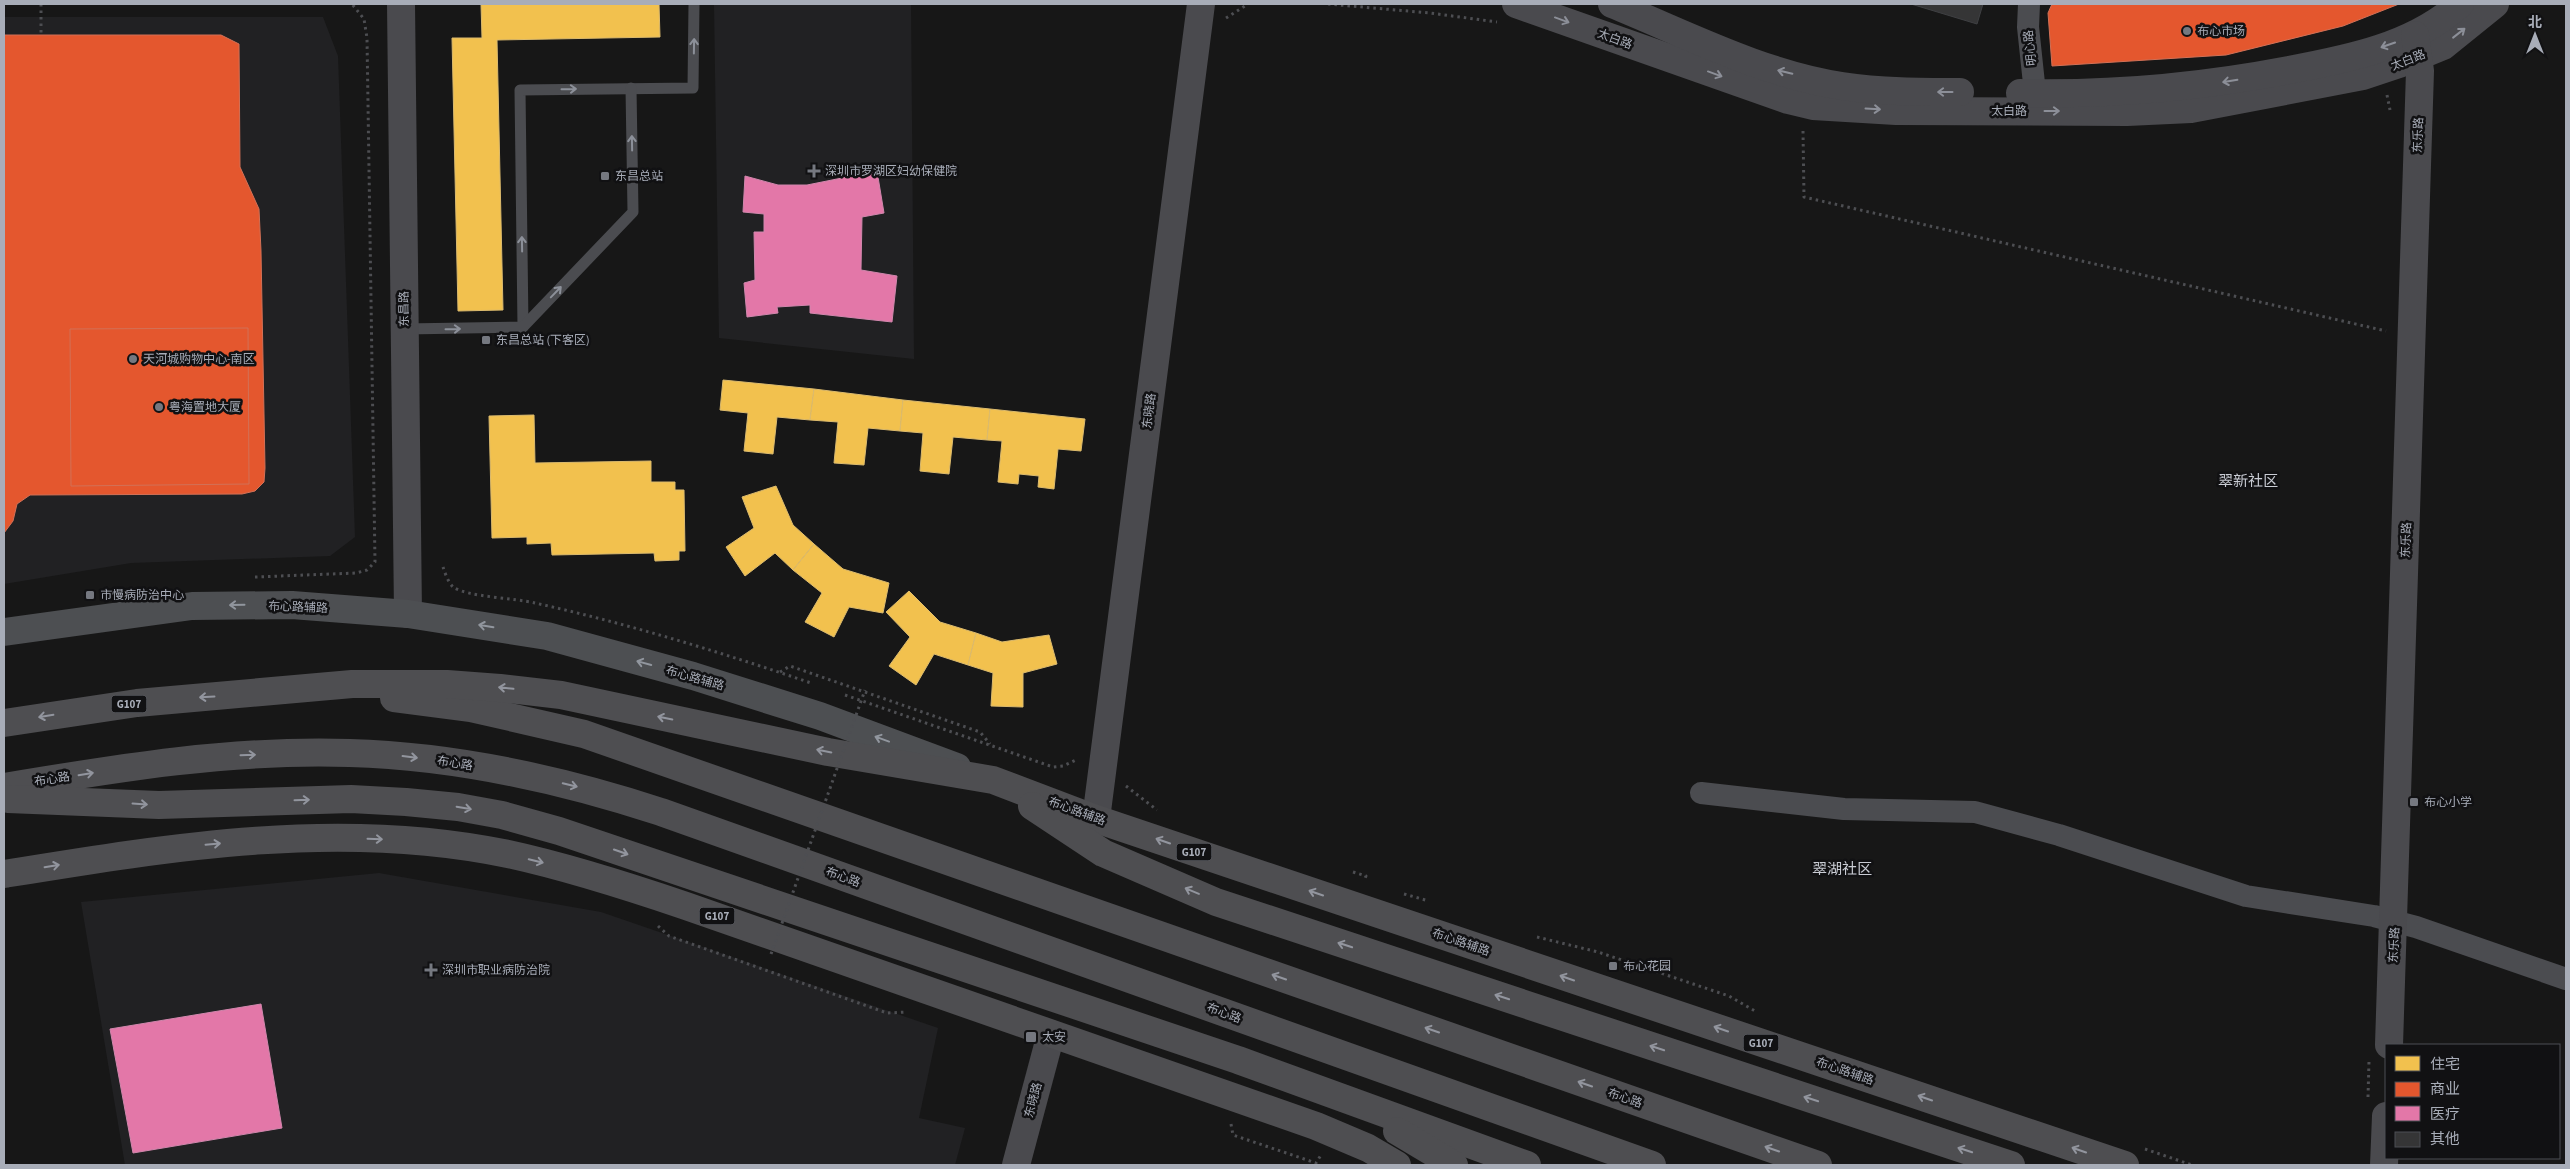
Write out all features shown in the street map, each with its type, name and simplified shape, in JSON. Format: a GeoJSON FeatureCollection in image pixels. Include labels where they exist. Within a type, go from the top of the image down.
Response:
{"type":"FeatureCollection","features":[{"type":"Feature","properties":{"kind":"highway","name":"布心路"},"geometry":{"type":"LineString","coordinates":[[4,723],[137,703],[256,694],[352,684],[438,684],[500,688],[561,695],[828,752],[993,780]]}},
{"type":"Feature","properties":{"kind":"highway","name":"布心路"},"geometry":{"type":"LineString","coordinates":[[256,694],[360,696],[410,700],[480,710],[584,734],[1818,1165]]}},
{"type":"Feature","properties":{"kind":"highway","name":"布心路"},"geometry":{"type":"LineString","coordinates":[[4,787],[173,761],[295,753],[399,756],[448,762],[539,778],[598,792],[661,812],[1652,1165]]}},
{"type":"Feature","properties":{"kind":"highway","name":"布心路辅路"},"geometry":{"type":"LineString","coordinates":[[993,780],[1096,818],[2125,1165]]}},
{"type":"Feature","properties":{"kind":"highway"},"geometry":{"type":"LineString","coordinates":[[993,780],[1103,853],[1216,902],[2012,1165]]}},
{"type":"Feature","properties":{"kind":"highway"},"geometry":{"type":"LineString","coordinates":[[4,799],[159,805],[351,799],[458,807],[502,815],[578,837],[1307,1085],[1527,1165]]}},
{"type":"Feature","properties":{"kind":"highway","name":"G107"},"geometry":{"type":"LineString","coordinates":[[4,874],[148,851],[292,838],[401,840],[507,854],[609,880],[1316,1126],[1368,1148],[1397,1165]]}},
{"type":"Feature","properties":{"kind":"highway"},"geometry":{"type":"LineString","coordinates":[[1307,1085],[1402,1133],[1454,1165]]}},
{"type":"Feature","properties":{"kind":"main road","name":"布心路辅路"},"geometry":{"type":"LineString","coordinates":[[4,632],[192,606],[292,605],[408,614],[547,636],[693,676],[820,716],[993,780]]}},
{"type":"Feature","properties":{"kind":"street","name":"东昌路"},"geometry":{"type":"LineString","coordinates":[[401,4],[408,614]]}},
{"type":"Feature","properties":{"kind":"street","name":"东晓路"},"geometry":{"type":"LineString","coordinates":[[1096,818],[1201,4]]}},
{"type":"Feature","properties":{"kind":"street","name":"太白路"},"geometry":{"type":"LineString","coordinates":[[1612,4],[1767,68],[1833,84],[1871,89],[1927,92],[2035,93],[2206,85],[2417,46],[2443,46],[2495,4]]}},
{"type":"Feature","properties":{"kind":"street","name":"明心路"},"geometry":{"type":"LineString","coordinates":[[2029,4],[2028,27],[2035,93]]}},
{"type":"Feature","properties":{"kind":"street","name":"太白路"},"geometry":{"type":"LineString","coordinates":[[1510,13],[1788,100],[1813,106],[1896,111],[2127,112],[2190,109],[2362,76],[2417,46],[2435,24],[2460,4]]}},
{"type":"Feature","properties":{"kind":"street","name":"东乐路"},"geometry":{"type":"LineString","coordinates":[[2379,1049],[2395,922],[2420,71],[2417,46]]}},
{"type":"Feature","properties":{"kind":"street"},"geometry":{"type":"LineString","coordinates":[[1701,793],[1844,809],[1976,812],[2059,835],[2246,896],[2374,916],[2416,927],[2566,980]]}},
{"type":"Feature","properties":{"kind":"street","name":"东晓路"},"geometry":{"type":"LineString","coordinates":[[1016,1165],[1051,1034]]}},
{"type":"Feature","properties":{"kind":"street"},"geometry":{"type":"LineString","coordinates":[[2377,1109],[2384,1165]]}},
{"type":"Feature","properties":{"kind":"lane"},"geometry":{"type":"LineString","coordinates":[[522,327],[520,90],[693,88],[694,4]]}},
{"type":"Feature","properties":{"kind":"lane"},"geometry":{"type":"LineString","coordinates":[[405,330],[522,327],[633,212],[631,88]]}},
{"type":"Feature","properties":{"kind":"path"},"geometry":{"type":"LineString","coordinates":[[41,4],[41,35]]}},
{"type":"Feature","properties":{"kind":"path"},"geometry":{"type":"LineString","coordinates":[[253,577],[356,573],[367,570],[375,562],[367,38],[364,19],[352,4]]}},
{"type":"Feature","properties":{"kind":"path"},"geometry":{"type":"LineString","coordinates":[[1236,10],[1248,4]]}},
{"type":"Feature","properties":{"kind":"path"},"geometry":{"type":"LineString","coordinates":[[1328,4],[1430,13],[1510,13]]}},
{"type":"Feature","properties":{"kind":"path"},"geometry":{"type":"LineString","coordinates":[[2386,93],[2390,98],[2390,119]]}},
{"type":"Feature","properties":{"kind":"path"},"geometry":{"type":"LineString","coordinates":[[1803,130],[1804,197],[2391,332]]}},
{"type":"Feature","properties":{"kind":"path"},"geometry":{"type":"LineString","coordinates":[[779,672],[790,666],[865,690],[980,732],[990,745]]}},
{"type":"Feature","properties":{"kind":"path"},"geometry":{"type":"LineString","coordinates":[[771,954],[865,690]]}},
{"type":"Feature","properties":{"kind":"path"},"geometry":{"type":"LineString","coordinates":[[1353,872],[1366,876],[1362,886]]}},
{"type":"Feature","properties":{"kind":"path"},"geometry":{"type":"LineString","coordinates":[[651,920],[669,936],[887,1013],[912,1012]]}},
{"type":"Feature","properties":{"kind":"path"},"geometry":{"type":"LineString","coordinates":[[2377,1109],[2379,1049]]}},
{"type":"Feature","properties":{"kind":"path"},"geometry":{"type":"LineString","coordinates":[[1231,1120],[1233,1135],[1316,1164],[1324,1150]]}},
{"type":"Feature","properties":{"kind":"shaded area","name":"深圳市罗湖区妇幼保健院"},"geometry":{"type":"Polygon","coordinates":[[[714,4],[911,4],[914,359],[719,338],[714,4]]]}},
{"type":"Feature","properties":{"kind":"shaded area","name":"天河城购物中心-南区"},"geometry":{"type":"Polygon","coordinates":[[[4,17],[323,17],[338,56],[355,537],[330,556],[131,563],[4,584],[4,17]]]}},
{"type":"Feature","properties":{"kind":"shaded area","name":"深圳市职业病防治院"},"geometry":{"type":"Polygon","coordinates":[[[379,873],[601,912],[938,1028],[919,1118],[965,1128],[955,1165],[125,1165],[81,902],[379,873]]]}},
{"type":"Feature","properties":{"kind":"building: 住宅"},"geometry":{"type":"Polygon","coordinates":[[[481,4],[659,4],[660,37],[497,40],[503,310],[458,311],[452,38],[482,38],[481,4]]]}},
{"type":"Feature","properties":{"kind":"building: 住宅"},"geometry":{"type":"Polygon","coordinates":[[[723,380],[814,389],[810,420],[777,417],[773,454],[744,451],[748,413],[720,410],[723,380]]]}},
{"type":"Feature","properties":{"kind":"building: 住宅"},"geometry":{"type":"Polygon","coordinates":[[[814,389],[903,400],[900,431],[868,428],[864,465],[834,463],[838,422],[810,420],[814,389]]]}},
{"type":"Feature","properties":{"kind":"building: 住宅"},"geometry":{"type":"Polygon","coordinates":[[[903,400],[990,409],[987,440],[953,437],[949,474],[920,471],[923,433],[900,431],[903,400]]]}},
{"type":"Feature","properties":{"kind":"building: 住宅"},"geometry":{"type":"Polygon","coordinates":[[[990,409],[1085,419],[1081,451],[1058,449],[1054,489],[1038,487],[1039,476],[1019,474],[1018,484],[998,482],[1002,441],[987,440],[990,409]]]}},
{"type":"Feature","properties":{"kind":"building: 住宅"},"geometry":{"type":"Polygon","coordinates":[[[534,415],[535,463],[651,461],[651,482],[675,482],[675,490],[684,490],[685,551],[679,551],[679,560],[655,561],[654,553],[552,555],[551,543],[527,544],[527,537],[492,538],[489,416],[534,415]]]}},
{"type":"Feature","properties":{"kind":"building: 住宅"},"geometry":{"type":"Polygon","coordinates":[[[776,486],[793,525],[814,544],[793,570],[775,553],[745,576],[726,547],[754,528],[742,497],[776,486]]]}},
{"type":"Feature","properties":{"kind":"building: 住宅"},"geometry":{"type":"Polygon","coordinates":[[[814,544],[843,569],[889,583],[883,613],[849,607],[834,637],[805,622],[822,593],[793,570],[814,544]]]}},
{"type":"Feature","properties":{"kind":"building: 住宅"},"geometry":{"type":"Polygon","coordinates":[[[909,591],[940,622],[976,633],[968,665],[934,654],[916,685],[889,666],[910,637],[886,612],[909,591]]]}},
{"type":"Feature","properties":{"kind":"building: 住宅"},"geometry":{"type":"Polygon","coordinates":[[[976,633],[1002,642],[1049,635],[1057,664],[1023,673],[1023,707],[991,706],[993,673],[968,665],[976,633]]]}},
{"type":"Feature","properties":{"kind":"building: 商业","name":"布心市场"},"geometry":{"type":"Polygon","coordinates":[[[2052,4],[2399,4],[2343,26],[2226,55],[2052,66],[2048,13],[2052,4]]]}},
{"type":"Feature","properties":{"kind":"building: 商业","name":"天河城购物中心-南区"},"geometry":{"type":"Polygon","coordinates":[[[4,35],[221,35],[239,44],[240,167],[259,209],[261,251],[265,468],[264,482],[255,491],[242,494],[30,495],[17,504],[13,521],[4,533],[4,35]]]}},
{"type":"Feature","properties":{"kind":"building: 商业","name":"粤海置地大厦"},"geometry":{"type":"Polygon","coordinates":[[[248,328],[249,484],[71,486],[70,329],[248,328]]]}},
{"type":"Feature","properties":{"kind":"building: 医疗"},"geometry":{"type":"Polygon","coordinates":[[[877,171],[884,213],[862,217],[861,270],[897,276],[892,322],[810,313],[810,305],[777,307],[778,313],[747,317],[744,283],[755,280],[754,232],[764,232],[764,214],[743,212],[745,176],[778,185],[807,185],[877,171]]]}},
{"type":"Feature","properties":{"kind":"building: 医疗"},"geometry":{"type":"Polygon","coordinates":[[[261,1004],[282,1128],[133,1153],[110,1029],[261,1004]]]}},
{"type":"Feature","properties":{"kind":"building: 其他"},"geometry":{"type":"Polygon","coordinates":[[[1911,4],[1983,4],[1977,24],[1911,4]]]}},
{"type":"Feature","properties":{"kind":"place","name":"布心市场"},"geometry":{"type":"Point","coordinates":[2187,31]}},
{"type":"Feature","properties":{"kind":"place","name":"深圳市罗湖区妇幼保健院"},"geometry":{"type":"Point","coordinates":[814,171]}},
{"type":"Feature","properties":{"kind":"place","name":"东昌总站"},"geometry":{"type":"Point","coordinates":[605,176]}},
{"type":"Feature","properties":{"kind":"place","name":"东昌总站 (下客区)"},"geometry":{"type":"Point","coordinates":[486,340]}},
{"type":"Feature","properties":{"kind":"place","name":"天河城购物中心-南区"},"geometry":{"type":"Point","coordinates":[133,359]}},
{"type":"Feature","properties":{"kind":"place","name":"粤海置地大厦"},"geometry":{"type":"Point","coordinates":[159,407]}},
{"type":"Feature","properties":{"kind":"place","name":"市慢病防治中心"},"geometry":{"type":"Point","coordinates":[90,595]}},
{"type":"Feature","properties":{"kind":"place","name":"布心小学"},"geometry":{"type":"Point","coordinates":[2414,802]}},
{"type":"Feature","properties":{"kind":"place","name":"布心花园"},"geometry":{"type":"Point","coordinates":[1613,966]}},
{"type":"Feature","properties":{"kind":"place","name":"深圳市职业病防治院"},"geometry":{"type":"Point","coordinates":[431,970]}},
{"type":"Feature","properties":{"kind":"place","name":"太安"},"geometry":{"type":"Point","coordinates":[1031,1037]}},
{"type":"Feature","properties":{"kind":"district","name":"翠新社区"},"geometry":{"type":"Point","coordinates":[2248,481]}},
{"type":"Feature","properties":{"kind":"district","name":"翠湖社区"},"geometry":{"type":"Point","coordinates":[1842,869]}}]}
